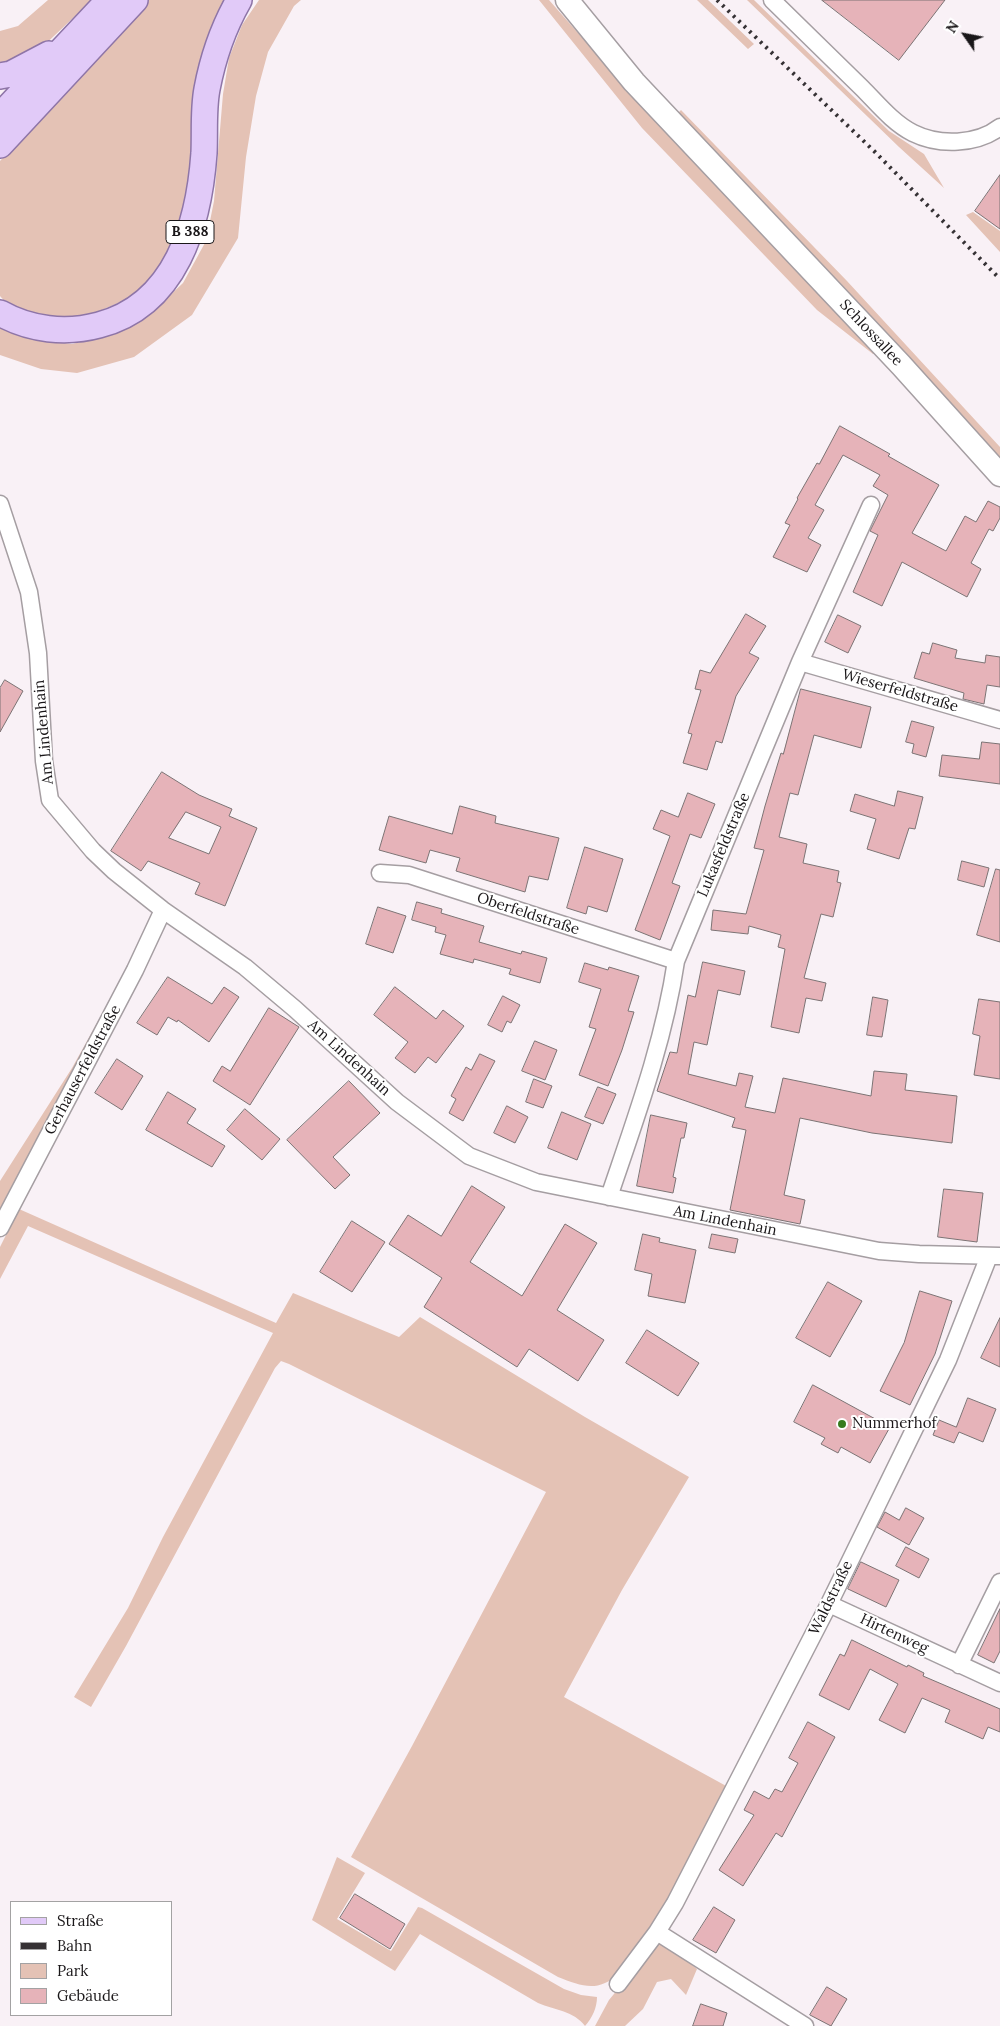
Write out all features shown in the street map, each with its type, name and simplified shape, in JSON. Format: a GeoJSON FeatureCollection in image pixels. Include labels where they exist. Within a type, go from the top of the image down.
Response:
{"type":"FeatureCollection","features":[{"type":"Feature","properties":{"kind":"main road"},"geometry":{"type":"LineString","coordinates":[[0,116],[110,0]]}},
{"type":"Feature","properties":{"kind":"main road"},"geometry":{"type":"LineString","coordinates":[[0,145],[135,0]]}},
{"type":"Feature","properties":{"kind":"main road","name":"B 388"},"geometry":{"type":"LineString","coordinates":[[0,313],[42,328],[64,330],[105,324],[143,304],[173,271],[193,224],[204,153],[206,91],[220,38],[239,0]]}},
{"type":"Feature","properties":{"kind":"main road","name":"Schlossallee"},"geometry":{"type":"LineString","coordinates":[[567,0],[634,82],[901,365],[1000,475]]}},
{"type":"Feature","properties":{"kind":"main road"},"geometry":{"type":"LineString","coordinates":[[0,76],[11,74],[68,44]]}},
{"type":"Feature","properties":{"kind":"street"},"geometry":{"type":"LineString","coordinates":[[772,0],[890,115],[912,133],[932,140],[961,142],[981,138],[1000,127]]}},
{"type":"Feature","properties":{"kind":"street","name":"Am Lindenhain"},"geometry":{"type":"LineString","coordinates":[[0,504],[29,592],[38,653],[44,761],[50,800],[92,851],[114,871],[163,910],[245,967],[295,1009],[397,1102],[469,1156],[536,1182],[879,1250],[994,1256]]}},
{"type":"Feature","properties":{"kind":"street","name":"Lukasfeldstraße"},"geometry":{"type":"LineString","coordinates":[[609,1197],[647,1082],[671,995],[676,961],[800,662],[870,505]]}},
{"type":"Feature","properties":{"kind":"street","name":"Wieserfeldstraße"},"geometry":{"type":"LineString","coordinates":[[800,662],[1000,720]]}},
{"type":"Feature","properties":{"kind":"street","name":"Oberfeldstraße"},"geometry":{"type":"LineString","coordinates":[[380,873],[409,875],[676,961]]}},
{"type":"Feature","properties":{"kind":"street","name":"Gerhauserfeldstraße"},"geometry":{"type":"LineString","coordinates":[[0,1228],[135,970],[163,910]]}},
{"type":"Feature","properties":{"kind":"street","name":"Waldstraße"},"geometry":{"type":"LineString","coordinates":[[618,1984],[657,1932],[679,1895],[829,1604],[948,1360],[994,1256]]}},
{"type":"Feature","properties":{"kind":"street"},"geometry":{"type":"LineString","coordinates":[[959,1665],[1000,1582]]}},
{"type":"Feature","properties":{"kind":"street","name":"Hirtenweg"},"geometry":{"type":"LineString","coordinates":[[829,1604],[1000,1683]]}},
{"type":"Feature","properties":{"kind":"street"},"geometry":{"type":"LineString","coordinates":[[657,1932],[805,2026]]}},
{"type":"Feature","properties":{"kind":"green space"},"geometry":{"type":"Polygon","coordinates":[[[48,0],[92,0],[36,53],[0,67],[0,31],[18,26],[48,0]]]}},
{"type":"Feature","properties":{"kind":"green space"},"geometry":{"type":"Polygon","coordinates":[[[148,0],[228,0],[194,152],[182,230],[159,269],[132,297],[83,318],[50,319],[8,305],[0,296],[0,161],[148,0]]]}},
{"type":"Feature","properties":{"kind":"green space"},"geometry":{"type":"Polygon","coordinates":[[[259,0],[301,0],[294,6],[268,52],[256,96],[246,157],[238,238],[192,315],[134,357],[77,373],[41,369],[0,355],[0,325],[27,338],[72,344],[115,334],[147,317],[183,283],[206,241],[214,201],[223,94],[229,58],[242,25],[259,0]]]}},
{"type":"Feature","properties":{"kind":"green space"},"geometry":{"type":"Polygon","coordinates":[[[539,0],[549,0],[622,83],[875,353],[873,354],[817,310],[642,128],[539,0]]]}},
{"type":"Feature","properties":{"kind":"green space"},"geometry":{"type":"Polygon","coordinates":[[[697,0],[708,0],[754,44],[748,49],[697,0]]]}},
{"type":"Feature","properties":{"kind":"green space"},"geometry":{"type":"Polygon","coordinates":[[[747,0],[754,0],[889,131],[924,154],[944,188],[899,147],[747,0]]]}},
{"type":"Feature","properties":{"kind":"green space"},"geometry":{"type":"Polygon","coordinates":[[[681,110],[847,281],[1000,447],[1000,461],[676,115],[681,110]]]}},
{"type":"Feature","properties":{"kind":"green space"},"geometry":{"type":"Polygon","coordinates":[[[973,212],[1000,231],[1000,252],[966,215],[973,212]]]}},
{"type":"Feature","properties":{"kind":"green space"},"geometry":{"type":"Polygon","coordinates":[[[127,969],[0,1213],[0,1181],[72,1068],[127,969]]]}},
{"type":"Feature","properties":{"kind":"green space"},"geometry":{"type":"Polygon","coordinates":[[[19,1209],[276,1323],[293,1293],[399,1337],[420,1317],[585,1417],[689,1477],[622,1590],[564,1697],[728,1787],[667,1903],[618,1974],[611,1980],[596,1986],[589,1986],[558,1977],[351,1857],[546,1492],[281,1361],[275,1368],[126,1646],[91,1707],[74,1697],[128,1608],[163,1537],[273,1333],[28,1226],[0,1279],[0,1247],[19,1209]]]}},
{"type":"Feature","properties":{"kind":"green space"},"geometry":{"type":"Polygon","coordinates":[[[337,1857],[365,1873],[337,1919],[391,1951],[418,1907],[422,1908],[564,1989],[581,1995],[597,1997],[595,2009],[590,2020],[585,2026],[570,2014],[538,2003],[420,1934],[395,1971],[312,1920],[337,1857]]]}},
{"type":"Feature","properties":{"kind":"green space"},"geometry":{"type":"Polygon","coordinates":[[[659,1943],[669,1946],[697,1969],[686,1995],[671,1979],[657,1982],[643,2009],[625,2026],[595,2026],[609,2000],[655,1944],[659,1943]]]}},
{"type":"Feature","properties":{"kind":"building"},"geometry":{"type":"Polygon","coordinates":[[[822,0],[945,0],[899,60],[822,0]]]}},
{"type":"Feature","properties":{"kind":"building"},"geometry":{"type":"Polygon","coordinates":[[[1000,175],[1000,229],[975,211],[1000,175]]]}},
{"type":"Feature","properties":{"kind":"building"},"geometry":{"type":"Polygon","coordinates":[[[840,426],[890,454],[888,456],[939,485],[912,533],[946,551],[965,516],[976,522],[988,501],[1000,507],[1000,518],[993,531],[989,529],[971,563],[981,569],[967,597],[902,562],[882,606],[853,592],[878,535],[870,531],[888,495],[873,486],[880,475],[843,455],[815,505],[824,510],[808,538],[821,545],[807,572],[773,557],[790,525],[785,523],[797,498],[840,426]]]}},
{"type":"Feature","properties":{"kind":"building"},"geometry":{"type":"Polygon","coordinates":[[[746,614],[766,626],[749,653],[759,658],[736,696],[722,743],[716,741],[707,770],[683,763],[692,734],[688,733],[701,690],[695,689],[700,670],[710,673],[746,614]]]}},
{"type":"Feature","properties":{"kind":"building"},"geometry":{"type":"Polygon","coordinates":[[[838,615],[861,626],[848,653],[825,642],[838,615]]]}},
{"type":"Feature","properties":{"kind":"building"},"geometry":{"type":"Polygon","coordinates":[[[933,643],[957,650],[955,658],[985,663],[986,655],[1000,657],[1000,687],[987,685],[984,704],[963,699],[964,693],[914,678],[922,652],[929,654],[933,643]]]}},
{"type":"Feature","properties":{"kind":"building"},"geometry":{"type":"Polygon","coordinates":[[[5,680],[23,691],[0,732],[0,688],[5,680]]]}},
{"type":"Feature","properties":{"kind":"building"},"geometry":{"type":"Polygon","coordinates":[[[801,689],[871,707],[861,748],[814,735],[798,795],[790,793],[779,837],[807,844],[803,863],[839,871],[837,882],[841,883],[833,917],[821,914],[804,978],[826,983],[822,1001],[806,998],[799,1033],[771,1027],[785,949],[778,947],[781,935],[749,926],[748,934],[711,930],[713,910],[746,914],[764,850],[754,848],[801,689]]]}},
{"type":"Feature","properties":{"kind":"building"},"geometry":{"type":"Polygon","coordinates":[[[912,721],[934,727],[926,757],[912,753],[914,744],[906,742],[912,721]]]}},
{"type":"Feature","properties":{"kind":"building"},"geometry":{"type":"Polygon","coordinates":[[[982,742],[1000,744],[1000,784],[939,776],[942,755],[979,759],[982,742]]]}},
{"type":"Feature","properties":{"kind":"building"},"geometry":{"type":"Polygon","coordinates":[[[162,772],[199,795],[232,809],[229,816],[257,828],[225,906],[195,894],[200,883],[148,861],[141,871],[111,851],[162,772]],[[186,812],[169,838],[209,854],[221,827],[186,812]]]}},
{"type":"Feature","properties":{"kind":"building"},"geometry":{"type":"Polygon","coordinates":[[[898,791],[923,797],[915,829],[909,828],[899,859],[867,849],[876,819],[850,811],[855,794],[894,806],[898,791]]]}},
{"type":"Feature","properties":{"kind":"building"},"geometry":{"type":"Polygon","coordinates":[[[688,793],[715,804],[701,838],[690,834],[672,883],[680,886],[660,940],[635,930],[670,836],[653,829],[661,810],[678,817],[688,793]]]}},
{"type":"Feature","properties":{"kind":"building"},"geometry":{"type":"Polygon","coordinates":[[[460,806],[496,816],[495,823],[559,838],[548,880],[529,876],[525,892],[456,871],[460,858],[430,850],[426,863],[379,850],[389,816],[452,834],[460,806]]]}},
{"type":"Feature","properties":{"kind":"building"},"geometry":{"type":"Polygon","coordinates":[[[585,847],[623,859],[607,912],[588,906],[586,914],[567,908],[585,847]]]}},
{"type":"Feature","properties":{"kind":"building"},"geometry":{"type":"Polygon","coordinates":[[[962,861],[989,868],[984,887],[958,880],[962,861]]]}},
{"type":"Feature","properties":{"kind":"building"},"geometry":{"type":"Polygon","coordinates":[[[996,869],[1000,870],[1000,942],[977,935],[996,869]]]}},
{"type":"Feature","properties":{"kind":"building"},"geometry":{"type":"Polygon","coordinates":[[[417,902],[442,909],[441,913],[484,926],[479,942],[521,954],[522,951],[547,958],[540,983],[509,974],[511,969],[474,959],[473,963],[440,954],[446,935],[435,932],[436,927],[412,920],[417,902]]]}},
{"type":"Feature","properties":{"kind":"building"},"geometry":{"type":"Polygon","coordinates":[[[378,907],[406,916],[393,953],[366,944],[378,907]]]}},
{"type":"Feature","properties":{"kind":"building"},"geometry":{"type":"Polygon","coordinates":[[[703,962],[745,971],[740,995],[718,990],[707,1045],[694,1042],[688,1074],[736,1086],[739,1073],[753,1076],[745,1107],[775,1113],[783,1078],[871,1096],[874,1071],[907,1074],[905,1090],[957,1096],[952,1143],[872,1133],[800,1118],[784,1195],[805,1200],[800,1224],[730,1210],[746,1130],[732,1127],[735,1118],[657,1091],[670,1052],[677,1053],[688,995],[695,997],[703,962]]]}},
{"type":"Feature","properties":{"kind":"building"},"geometry":{"type":"Polygon","coordinates":[[[585,963],[608,970],[609,967],[639,976],[628,1011],[634,1012],[608,1086],[579,1075],[596,1029],[589,1027],[601,989],[579,982],[585,963]]]}},
{"type":"Feature","properties":{"kind":"building"},"geometry":{"type":"Polygon","coordinates":[[[168,977],[212,1004],[224,987],[239,997],[209,1042],[178,1020],[177,1022],[168,1017],[157,1035],[137,1023],[168,977]]]}},
{"type":"Feature","properties":{"kind":"building"},"geometry":{"type":"Polygon","coordinates":[[[395,987],[436,1019],[443,1010],[464,1026],[436,1063],[428,1057],[415,1073],[395,1058],[408,1042],[374,1015],[395,987]]]}},
{"type":"Feature","properties":{"kind":"building"},"geometry":{"type":"Polygon","coordinates":[[[503,996],[520,1005],[511,1023],[507,1021],[502,1032],[488,1025],[503,996]]]}},
{"type":"Feature","properties":{"kind":"building"},"geometry":{"type":"Polygon","coordinates":[[[873,997],[888,1000],[882,1037],[867,1035],[873,997]]]}},
{"type":"Feature","properties":{"kind":"building"},"geometry":{"type":"Polygon","coordinates":[[[979,999],[1000,1002],[1000,1079],[974,1075],[980,1036],[973,1034],[979,999]]]}},
{"type":"Feature","properties":{"kind":"building"},"geometry":{"type":"Polygon","coordinates":[[[269,1008],[299,1027],[250,1105],[213,1081],[222,1066],[230,1071],[269,1008]]]}},
{"type":"Feature","properties":{"kind":"building"},"geometry":{"type":"Polygon","coordinates":[[[535,1041],[557,1050],[545,1080],[522,1071],[535,1041]]]}},
{"type":"Feature","properties":{"kind":"building"},"geometry":{"type":"Polygon","coordinates":[[[480,1054],[495,1061],[463,1121],[449,1113],[456,1099],[451,1096],[466,1067],[471,1070],[480,1054]]]}},
{"type":"Feature","properties":{"kind":"building"},"geometry":{"type":"Polygon","coordinates":[[[117,1059],[143,1076],[122,1110],[95,1093],[117,1059]]]}},
{"type":"Feature","properties":{"kind":"building"},"geometry":{"type":"Polygon","coordinates":[[[534,1079],[552,1086],[543,1108],[526,1102],[534,1079]]]}},
{"type":"Feature","properties":{"kind":"building"},"geometry":{"type":"Polygon","coordinates":[[[349,1081],[380,1113],[333,1157],[350,1175],[335,1189],[287,1140],[349,1081]]]}},
{"type":"Feature","properties":{"kind":"building"},"geometry":{"type":"Polygon","coordinates":[[[598,1087],[616,1094],[603,1124],[585,1117],[598,1087]]]}},
{"type":"Feature","properties":{"kind":"building"},"geometry":{"type":"Polygon","coordinates":[[[168,1092],[196,1109],[187,1123],[225,1146],[212,1167],[146,1130],[168,1092]]]}},
{"type":"Feature","properties":{"kind":"building"},"geometry":{"type":"Polygon","coordinates":[[[507,1106],[528,1117],[515,1143],[494,1133],[507,1106]]]}},
{"type":"Feature","properties":{"kind":"building"},"geometry":{"type":"Polygon","coordinates":[[[245,1109],[280,1139],[262,1160],[227,1130],[245,1109]]]}},
{"type":"Feature","properties":{"kind":"building"},"geometry":{"type":"Polygon","coordinates":[[[562,1112],[591,1124],[577,1160],[548,1148],[562,1112]]]}},
{"type":"Feature","properties":{"kind":"building"},"geometry":{"type":"Polygon","coordinates":[[[651,1115],[687,1123],[684,1138],[681,1138],[673,1177],[676,1178],[673,1193],[637,1186],[651,1115]]]}},
{"type":"Feature","properties":{"kind":"building"},"geometry":{"type":"Polygon","coordinates":[[[472,1186],[505,1207],[470,1262],[522,1296],[565,1224],[597,1243],[557,1310],[604,1340],[578,1381],[529,1349],[517,1367],[424,1307],[442,1278],[389,1244],[408,1215],[441,1236],[472,1186]]]}},
{"type":"Feature","properties":{"kind":"building"},"geometry":{"type":"Polygon","coordinates":[[[944,1189],[983,1193],[977,1242],[938,1237],[944,1189]]]}},
{"type":"Feature","properties":{"kind":"building"},"geometry":{"type":"Polygon","coordinates":[[[352,1221],[385,1242],[352,1292],[320,1272],[352,1221]]]}},
{"type":"Feature","properties":{"kind":"building"},"geometry":{"type":"Polygon","coordinates":[[[643,1234],[660,1238],[659,1242],[696,1250],[685,1303],[648,1296],[652,1274],[635,1270],[643,1234]]]}},
{"type":"Feature","properties":{"kind":"building"},"geometry":{"type":"Polygon","coordinates":[[[712,1234],[738,1239],[735,1253],[709,1248],[712,1234]]]}},
{"type":"Feature","properties":{"kind":"building"},"geometry":{"type":"Polygon","coordinates":[[[828,1282],[862,1301],[830,1357],[796,1338],[828,1282]]]}},
{"type":"Feature","properties":{"kind":"building","name":"Nummerhof"},"geometry":{"type":"Polygon","coordinates":[[[920,1291],[952,1301],[935,1354],[910,1405],[880,1391],[904,1343],[920,1291]]]}},
{"type":"Feature","properties":{"kind":"building"},"geometry":{"type":"Polygon","coordinates":[[[1000,1318],[1000,1367],[981,1358],[1000,1318]]]}},
{"type":"Feature","properties":{"kind":"building"},"geometry":{"type":"Polygon","coordinates":[[[647,1330],[699,1363],[678,1396],[626,1363],[647,1330]]]}},
{"type":"Feature","properties":{"kind":"building","name":"Nummerhof"},"geometry":{"type":"Polygon","coordinates":[[[813,1385],[890,1427],[870,1463],[841,1447],[838,1453],[821,1444],[825,1438],[794,1422],[813,1385]]]}},
{"type":"Feature","properties":{"kind":"building"},"geometry":{"type":"Polygon","coordinates":[[[968,1398],[996,1409],[983,1442],[959,1432],[954,1443],[933,1435],[939,1420],[956,1427],[968,1398]]]}},
{"type":"Feature","properties":{"kind":"building"},"geometry":{"type":"Polygon","coordinates":[[[906,1508],[924,1518],[909,1545],[877,1527],[885,1512],[899,1520],[906,1508]]]}},
{"type":"Feature","properties":{"kind":"building"},"geometry":{"type":"Polygon","coordinates":[[[906,1547],[929,1559],[919,1578],[896,1566],[906,1547]]]}},
{"type":"Feature","properties":{"kind":"building"},"geometry":{"type":"Polygon","coordinates":[[[861,1562],[899,1580],[886,1607],[848,1589],[861,1562]]]}},
{"type":"Feature","properties":{"kind":"building"},"geometry":{"type":"Polygon","coordinates":[[[1000,1609],[1000,1651],[994,1663],[978,1655],[1000,1609]]]}},
{"type":"Feature","properties":{"kind":"building"},"geometry":{"type":"Polygon","coordinates":[[[852,1640],[907,1667],[908,1665],[924,1673],[923,1676],[1000,1709],[1000,1732],[988,1727],[983,1739],[945,1722],[950,1710],[922,1698],[905,1733],[879,1720],[898,1684],[870,1669],[849,1710],[819,1695],[840,1654],[844,1656],[852,1640]]]}},
{"type":"Feature","properties":{"kind":"building"},"geometry":{"type":"Polygon","coordinates":[[[808,1722],[835,1737],[782,1837],[776,1833],[743,1886],[719,1870],[754,1815],[744,1810],[754,1791],[769,1799],[775,1789],[782,1792],[798,1763],[789,1758],[808,1722]]]}},
{"type":"Feature","properties":{"kind":"building"},"geometry":{"type":"Polygon","coordinates":[[[355,1894],[405,1924],[390,1949],[340,1918],[355,1894]]]}},
{"type":"Feature","properties":{"kind":"building"},"geometry":{"type":"Polygon","coordinates":[[[714,1907],[735,1920],[716,1953],[693,1940],[714,1907]]]}},
{"type":"Feature","properties":{"kind":"building"},"geometry":{"type":"Polygon","coordinates":[[[827,1987],[847,1999],[831,2026],[810,2015],[827,1987]]]}},
{"type":"Feature","properties":{"kind":"building"},"geometry":{"type":"Polygon","coordinates":[[[701,2004],[727,2013],[723,2026],[693,2026],[701,2004]]]}},
{"type":"Feature","properties":{"kind":"railway"},"geometry":{"type":"LineString","coordinates":[[717,0],[875,152],[1000,279]]}},
{"type":"Feature","properties":{"kind":"place","name":"Nummerhof"},"geometry":{"type":"Point","coordinates":[842,1424]}}]}
